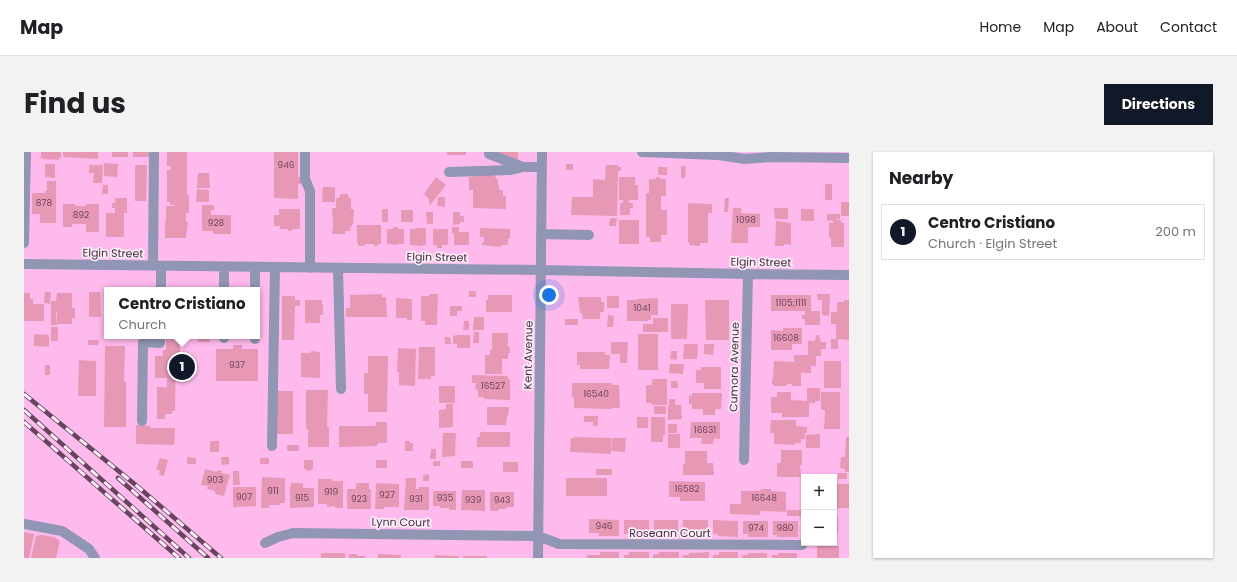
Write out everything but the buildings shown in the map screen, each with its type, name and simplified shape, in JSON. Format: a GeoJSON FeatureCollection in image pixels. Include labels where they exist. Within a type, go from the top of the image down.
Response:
{"type":"FeatureCollection","features":[{"type":"Feature","properties":{"kind":"street"},"geometry":{"type":"LineString","coordinates":[[24,243],[26,152]]}},
{"type":"Feature","properties":{"kind":"street"},"geometry":{"type":"LineString","coordinates":[[154,152],[157,266],[160,287]]}},
{"type":"Feature","properties":{"kind":"street"},"geometry":{"type":"LineString","coordinates":[[305,152],[305,179],[310,191],[310,268]]}},
{"type":"Feature","properties":{"kind":"street"},"geometry":{"type":"LineString","coordinates":[[489,152],[489,154],[523,167]]}},
{"type":"Feature","properties":{"kind":"street","name":"Kent Avenue"},"geometry":{"type":"LineString","coordinates":[[538,558],[542,152]]}},
{"type":"Feature","properties":{"kind":"street"},"geometry":{"type":"LineString","coordinates":[[642,152],[718,155],[745,159],[771,157],[849,158]]}},
{"type":"Feature","properties":{"kind":"street"},"geometry":{"type":"LineString","coordinates":[[449,172],[511,170],[523,167],[542,167]]}},
{"type":"Feature","properties":{"kind":"street"},"geometry":{"type":"LineString","coordinates":[[541,234],[589,235]]}},
{"type":"Feature","properties":{"kind":"street","name":"Elgin Street"},"geometry":{"type":"LineString","coordinates":[[24,264],[849,275]]}},
{"type":"Feature","properties":{"kind":"street"},"geometry":{"type":"LineString","coordinates":[[224,267],[224,287]]}},
{"type":"Feature","properties":{"kind":"street"},"geometry":{"type":"LineString","coordinates":[[255,267],[255,287]]}},
{"type":"Feature","properties":{"kind":"street"},"geometry":{"type":"LineString","coordinates":[[272,446],[275,267]]}},
{"type":"Feature","properties":{"kind":"street"},"geometry":{"type":"LineString","coordinates":[[338,268],[341,389]]}},
{"type":"Feature","properties":{"kind":"street","name":"Cumora Avenue"},"geometry":{"type":"LineString","coordinates":[[744,460],[748,274]]}},
{"type":"Feature","properties":{"kind":"street"},"geometry":{"type":"LineString","coordinates":[[142,422],[143,342],[160,342],[160,339]]}},
{"type":"Feature","properties":{"kind":"street"},"geometry":{"type":"LineString","coordinates":[[24,524],[62,531],[89,549],[95,558]]}},
{"type":"Feature","properties":{"kind":"street","name":"Lynn Court"},"geometry":{"type":"LineString","coordinates":[[264,543],[293,533],[538,536]]}},
{"type":"Feature","properties":{"kind":"street","name":"Roseann Court"},"geometry":{"type":"LineString","coordinates":[[538,536],[559,544],[801,545]]}},
{"type":"Feature","properties":{"kind":"railway"},"geometry":{"type":"LineString","coordinates":[[24,394],[137,486],[221,558]]}},
{"type":"Feature","properties":{"kind":"railway"},"geometry":{"type":"LineString","coordinates":[[24,410],[189,558]]}},
{"type":"Feature","properties":{"kind":"railway"},"geometry":{"type":"LineString","coordinates":[[24,422],[179,558]]}},
{"type":"Feature","properties":{"kind":"railway"},"geometry":{"type":"LineString","coordinates":[[118,478],[208,558]]}},
{"type":"Feature","properties":{"kind":"place","name":"Centro Cristiano"},"geometry":{"type":"Point","coordinates":[182,367]}}]}
